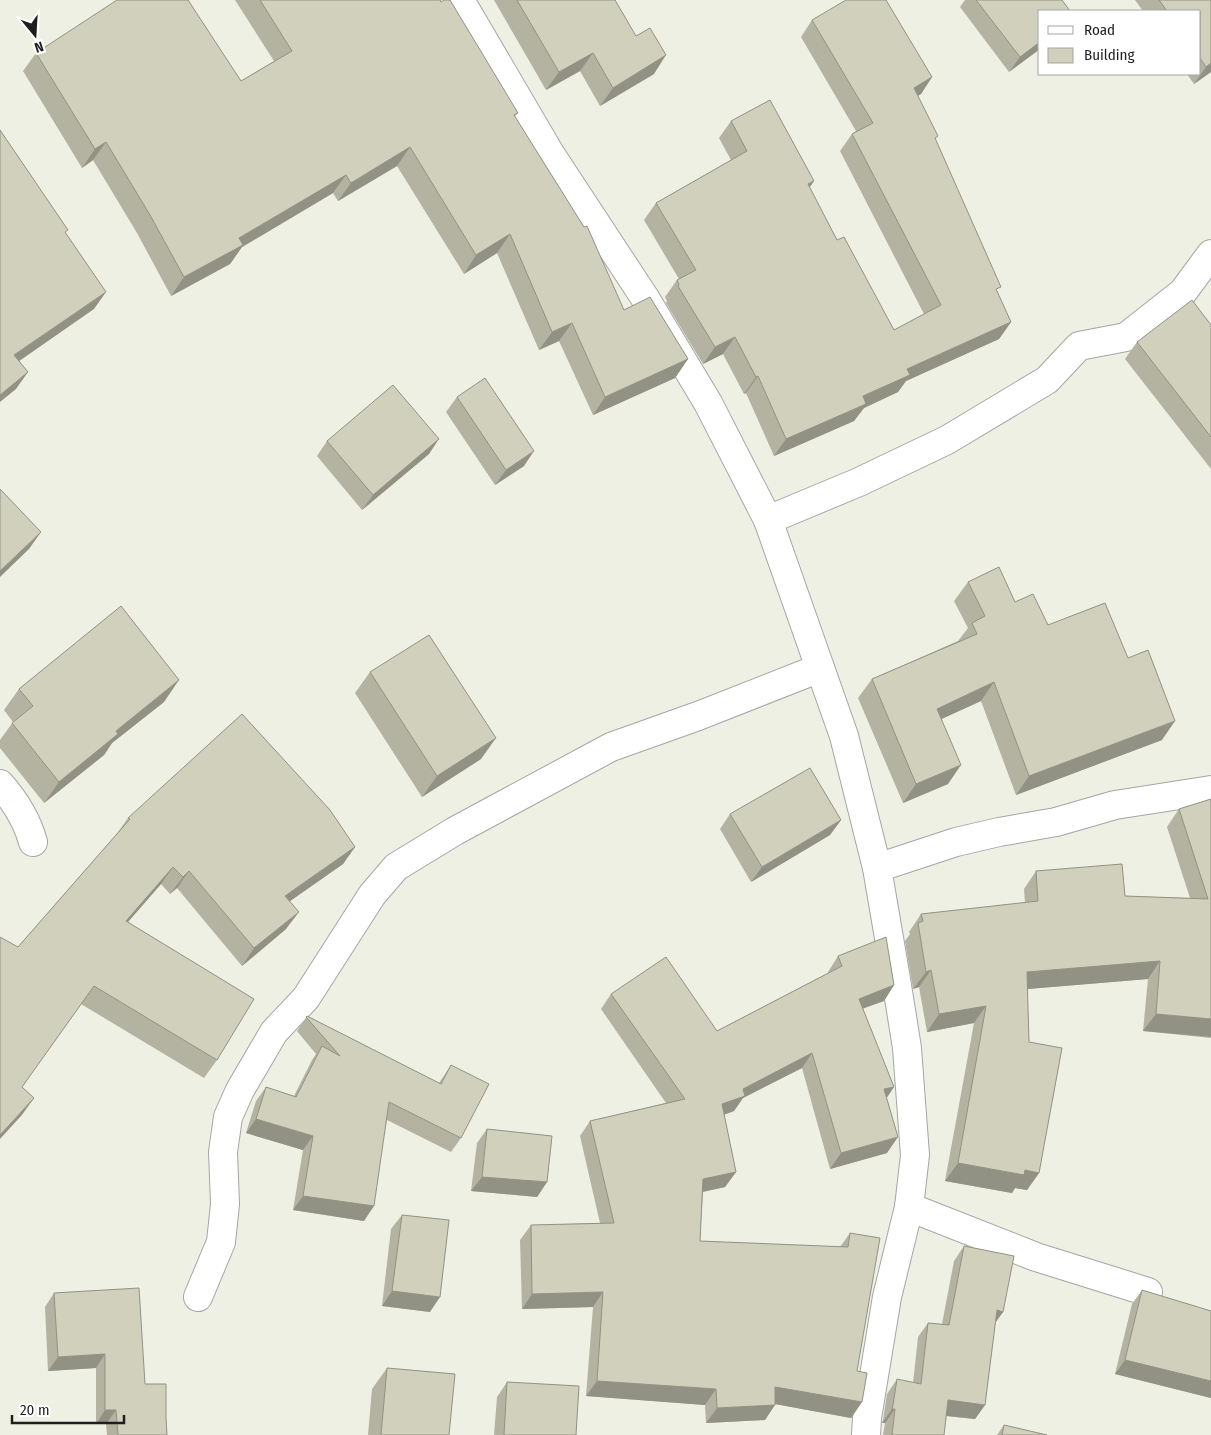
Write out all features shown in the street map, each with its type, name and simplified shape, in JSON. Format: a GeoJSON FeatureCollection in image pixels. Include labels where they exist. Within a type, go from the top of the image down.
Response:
{"type":"FeatureCollection","features":[{"type":"Feature","properties":{"kind":"street"},"geometry":{"type":"LineString","coordinates":[[460,0],[550,155],[645,298],[708,403],[768,520],[844,736],[877,868],[907,1048],[915,1156],[909,1207],[887,1298],[867,1418],[866,1435]]}},
{"type":"Feature","properties":{"kind":"street"},"geometry":{"type":"LineString","coordinates":[[768,520],[859,482],[947,440],[1047,380],[1079,346],[1126,338],[1183,292],[1211,254]]}},
{"type":"Feature","properties":{"kind":"street"},"geometry":{"type":"LineString","coordinates":[[1183,292],[1200,315]]}},
{"type":"Feature","properties":{"kind":"street"},"geometry":{"type":"LineString","coordinates":[[198,1297],[221,1242],[225,1204],[223,1152],[228,1117],[240,1090],[274,1032],[306,998],[372,895],[396,867],[455,831],[612,747],[698,716],[820,668]]}},
{"type":"Feature","properties":{"kind":"street"},"geometry":{"type":"LineString","coordinates":[[0,784],[12,798],[29,829],[33,842]]}},
{"type":"Feature","properties":{"kind":"street"},"geometry":{"type":"LineString","coordinates":[[877,868],[956,842],[1056,822],[1115,806],[1211,790]]}},
{"type":"Feature","properties":{"kind":"street"},"geometry":{"type":"LineString","coordinates":[[909,1207],[1036,1257],[1148,1292]]}},
{"type":"Feature","properties":{"kind":"building"},"geometry":{"type":"Polygon","coordinates":[[[117,0],[188,0],[241,81],[292,51],[260,0],[440,0],[441,2],[450,0],[518,113],[514,115],[584,227],[587,226],[624,310],[650,297],[688,359],[605,397],[572,323],[552,332],[510,234],[476,255],[410,147],[351,183],[346,175],[239,238],[243,245],[184,277],[150,215],[106,142],[95,149],[36,53],[117,0]]]}},
{"type":"Feature","properties":{"kind":"building"},"geometry":{"type":"Polygon","coordinates":[[[517,0],[615,0],[636,36],[650,28],[666,55],[613,88],[593,53],[559,72],[517,0]]]}},
{"type":"Feature","properties":{"kind":"building"},"geometry":{"type":"Polygon","coordinates":[[[846,0],[886,0],[932,77],[914,88],[938,136],[935,138],[1001,287],[996,289],[1011,322],[907,369],[910,375],[863,396],[866,404],[786,439],[758,376],[756,377],[735,337],[715,347],[678,286],[677,280],[696,270],[656,203],[747,151],[731,121],[770,100],[814,181],[808,184],[837,240],[844,237],[894,330],[941,305],[852,134],[873,123],[812,20],[846,0]]]}},
{"type":"Feature","properties":{"kind":"building"},"geometry":{"type":"Polygon","coordinates":[[[976,0],[1062,0],[1069,10],[1038,10],[1038,44],[1020,57],[976,0]]]}},
{"type":"Feature","properties":{"kind":"building"},"geometry":{"type":"Polygon","coordinates":[[[1159,0],[1211,0],[1211,63],[1206,67],[1201,60],[1201,10],[1166,10],[1159,0]]]}},
{"type":"Feature","properties":{"kind":"building"},"geometry":{"type":"Polygon","coordinates":[[[0,130],[68,230],[65,232],[106,292],[14,355],[28,372],[0,395],[0,130]]]}},
{"type":"Feature","properties":{"kind":"building"},"geometry":{"type":"Polygon","coordinates":[[[1192,300],[1211,325],[1211,437],[1137,342],[1192,300]]]}},
{"type":"Feature","properties":{"kind":"building"},"geometry":{"type":"Polygon","coordinates":[[[485,378],[534,451],[506,470],[457,397],[485,378]]]}},
{"type":"Feature","properties":{"kind":"building"},"geometry":{"type":"Polygon","coordinates":[[[393,385],[439,439],[373,495],[327,441],[393,385]]]}},
{"type":"Feature","properties":{"kind":"building"},"geometry":{"type":"Polygon","coordinates":[[[0,489],[41,532],[0,571],[0,489]]]}},
{"type":"Feature","properties":{"kind":"building"},"geometry":{"type":"Polygon","coordinates":[[[999,567],[1015,602],[1033,594],[1048,625],[1105,603],[1128,658],[1148,650],[1175,721],[1029,776],[994,682],[937,709],[961,765],[916,784],[872,679],[977,634],[972,623],[985,616],[968,582],[999,567]]]}},
{"type":"Feature","properties":{"kind":"building"},"geometry":{"type":"Polygon","coordinates":[[[121,606],[179,680],[116,731],[118,734],[59,782],[12,723],[33,706],[19,689],[121,606]]]}},
{"type":"Feature","properties":{"kind":"building"},"geometry":{"type":"Polygon","coordinates":[[[429,635],[496,738],[437,776],[370,672],[429,635]]]}},
{"type":"Feature","properties":{"kind":"building"},"geometry":{"type":"Polygon","coordinates":[[[242,714],[330,810],[355,847],[285,896],[299,912],[254,948],[189,871],[183,877],[173,867],[126,921],[254,999],[217,1060],[94,986],[22,1087],[34,1098],[0,1135],[0,937],[18,947],[130,819],[128,818],[242,714]]]}},
{"type":"Feature","properties":{"kind":"building"},"geometry":{"type":"Polygon","coordinates":[[[810,768],[841,820],[762,867],[730,814],[810,768]]]}},
{"type":"Feature","properties":{"kind":"building"},"geometry":{"type":"Polygon","coordinates":[[[1211,799],[1211,1019],[1156,1014],[1160,961],[1027,972],[1029,1042],[1062,1048],[1039,1173],[1025,1170],[1024,1175],[958,1163],[986,1006],[939,1014],[931,970],[926,972],[918,923],[923,921],[921,914],[1038,901],[1036,871],[1122,864],[1125,896],[1208,899],[1179,809],[1211,799]]]}},
{"type":"Feature","properties":{"kind":"building"},"geometry":{"type":"Polygon","coordinates":[[[886,937],[894,985],[859,999],[894,1087],[884,1089],[898,1137],[841,1153],[812,1053],[743,1089],[745,1096],[722,1104],[736,1172],[703,1179],[700,1241],[848,1247],[850,1233],[880,1238],[857,1371],[867,1373],[862,1402],[775,1387],[775,1405],[717,1408],[716,1389],[597,1381],[603,1292],[532,1294],[531,1225],[614,1223],[590,1121],[685,1099],[611,994],[666,957],[717,1031],[842,966],[838,956],[886,937]]]}},
{"type":"Feature","properties":{"kind":"building"},"geometry":{"type":"Polygon","coordinates":[[[307,1016],[441,1084],[451,1065],[489,1084],[461,1138],[389,1102],[374,1206],[303,1196],[313,1136],[256,1119],[266,1087],[296,1097],[322,1046],[340,1056],[307,1016]]]}},
{"type":"Feature","properties":{"kind":"building"},"geometry":{"type":"Polygon","coordinates":[[[487,1129],[552,1136],[547,1182],[482,1177],[487,1129]]]}},
{"type":"Feature","properties":{"kind":"building"},"geometry":{"type":"Polygon","coordinates":[[[402,1215],[449,1220],[440,1297],[392,1291],[402,1215]]]}},
{"type":"Feature","properties":{"kind":"building"},"geometry":{"type":"Polygon","coordinates":[[[964,1246],[1014,1256],[1003,1312],[997,1310],[985,1405],[948,1400],[944,1435],[892,1435],[895,1409],[892,1409],[897,1379],[921,1384],[928,1323],[949,1325],[964,1246]]]}},
{"type":"Feature","properties":{"kind":"building"},"geometry":{"type":"Polygon","coordinates":[[[139,1288],[145,1384],[166,1384],[167,1435],[118,1435],[116,1410],[105,1410],[105,1354],[58,1357],[54,1293],[139,1288]]]}},
{"type":"Feature","properties":{"kind":"building"},"geometry":{"type":"Polygon","coordinates":[[[1142,1290],[1211,1311],[1211,1381],[1125,1360],[1142,1290]]]}},
{"type":"Feature","properties":{"kind":"building"},"geometry":{"type":"Polygon","coordinates":[[[387,1368],[455,1374],[449,1435],[381,1435],[387,1368]]]}},
{"type":"Feature","properties":{"kind":"building"},"geometry":{"type":"Polygon","coordinates":[[[507,1382],[579,1386],[576,1435],[504,1435],[507,1382]]]}},
{"type":"Feature","properties":{"kind":"building"},"geometry":{"type":"Polygon","coordinates":[[[1004,1425],[1047,1435],[1002,1435],[1004,1425]]]}}]}
